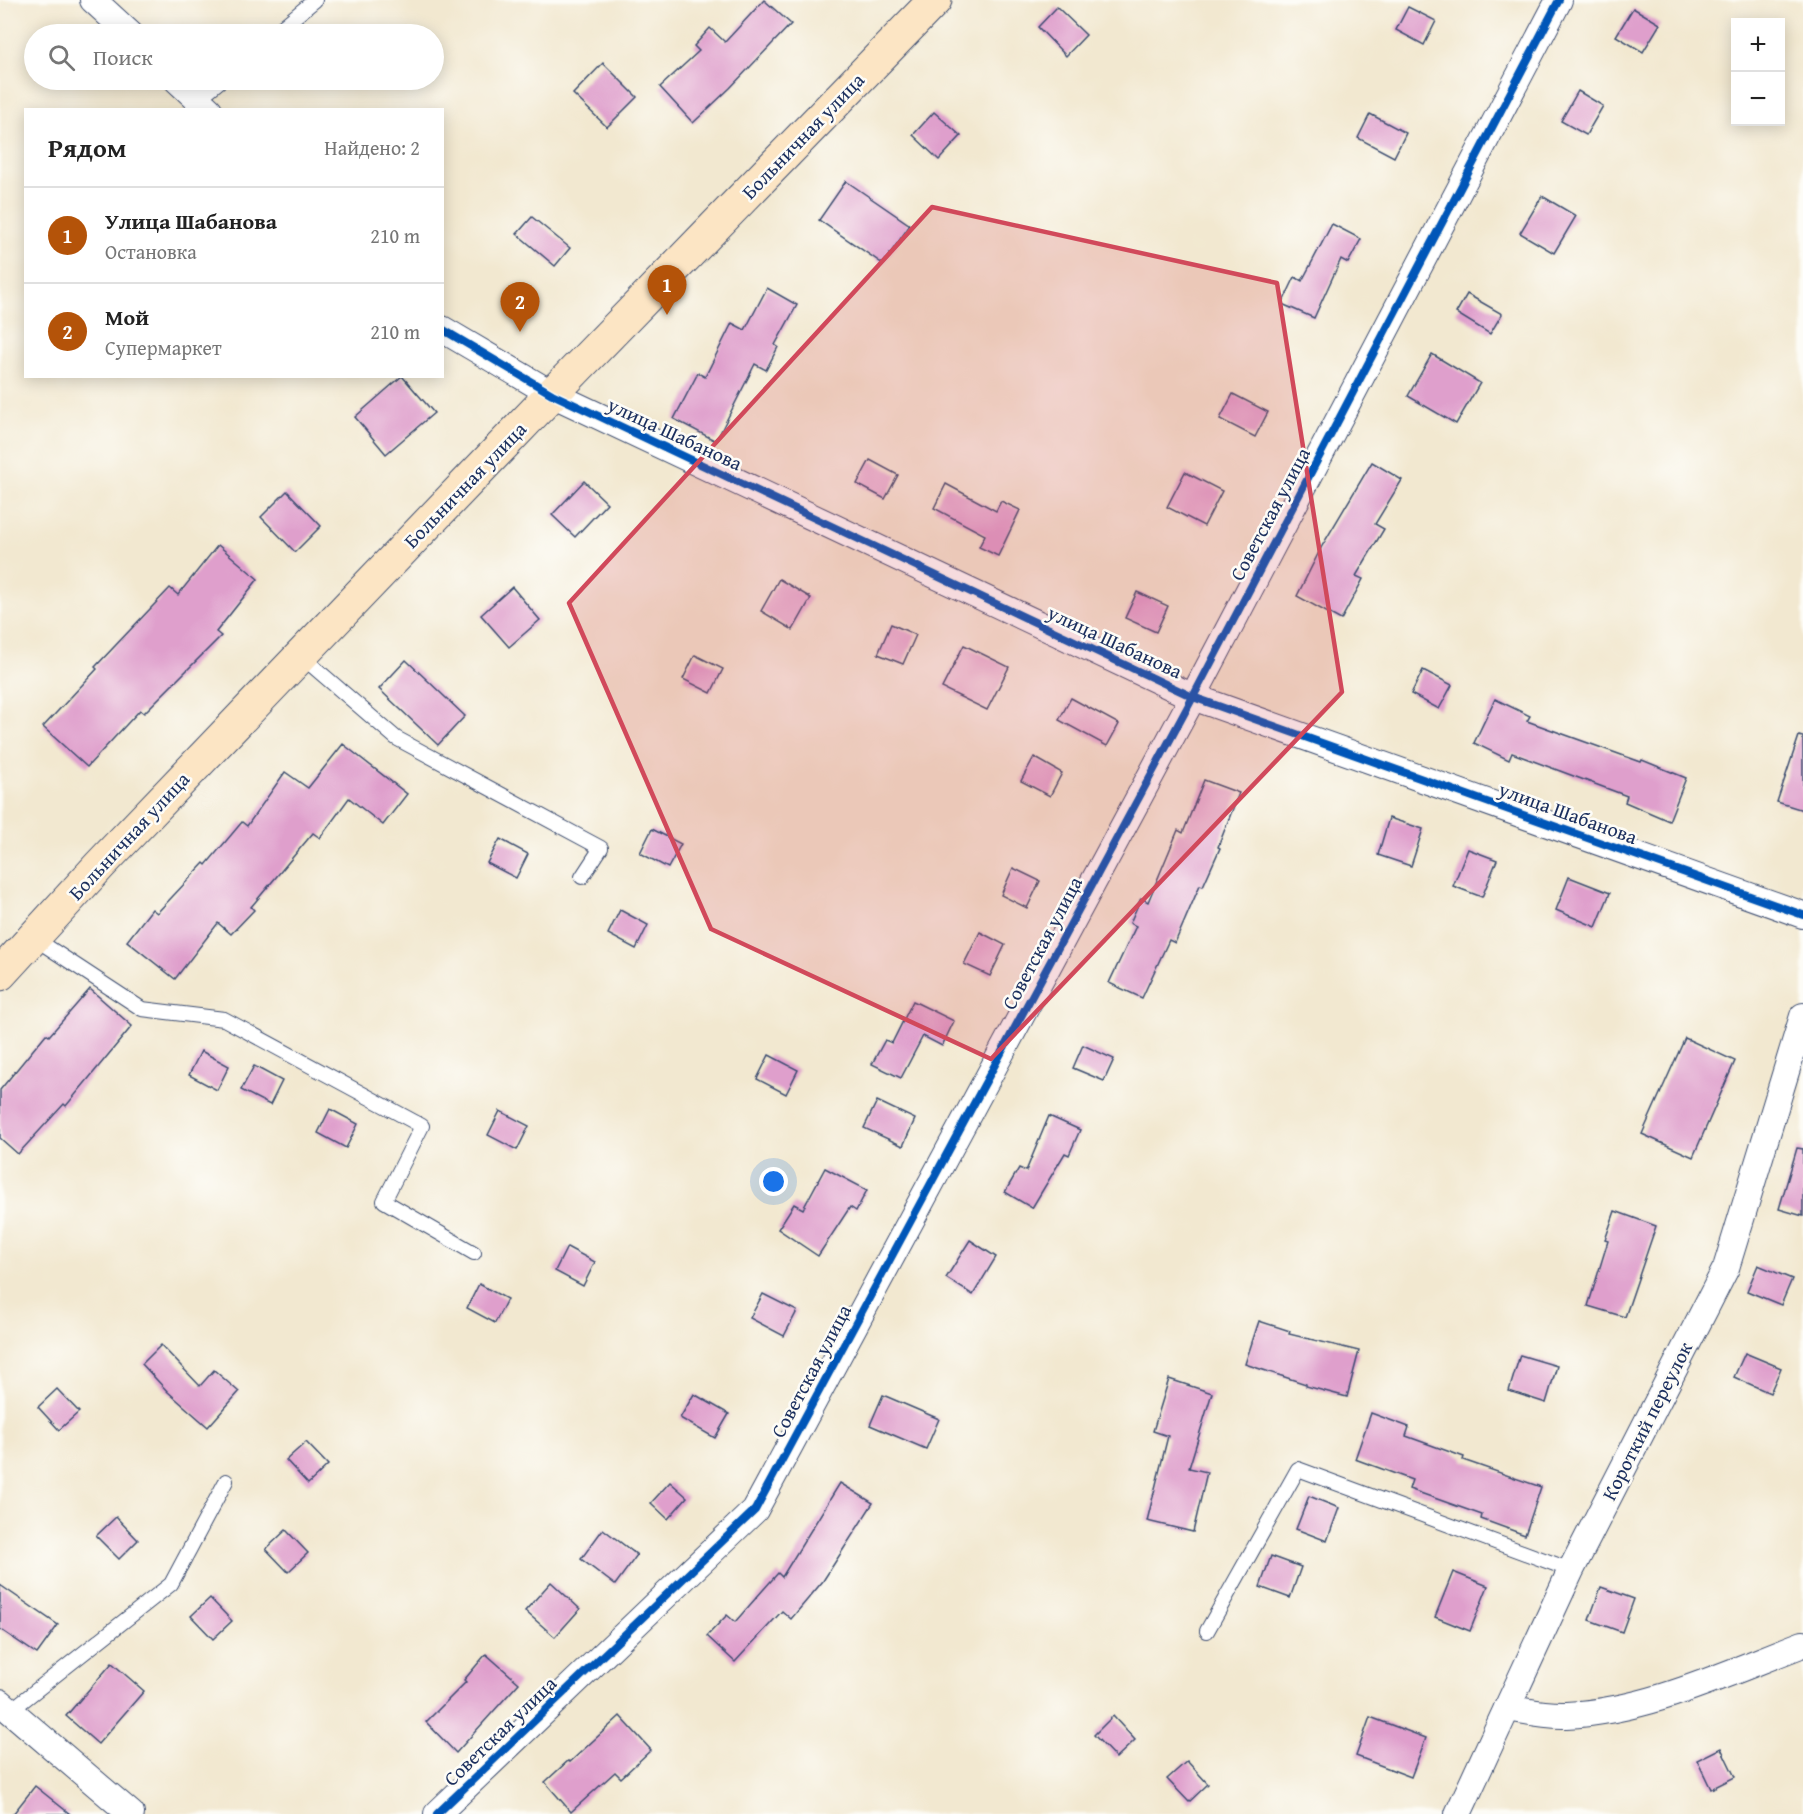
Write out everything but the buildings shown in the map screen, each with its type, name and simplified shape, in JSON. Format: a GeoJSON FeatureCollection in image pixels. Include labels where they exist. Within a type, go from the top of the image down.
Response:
{"type":"FeatureCollection","features":[{"type":"Feature","properties":{"kind":"street"},"geometry":{"type":"LineString","coordinates":[[93,0],[119,24]]}},
{"type":"Feature","properties":{"kind":"street","name":"Больничная улица"},"geometry":{"type":"LineString","coordinates":[[0,974],[552,394],[934,0]]}},
{"type":"Feature","properties":{"kind":"street","name":"Советская улица"},"geometry":{"type":"LineString","coordinates":[[437,1814],[755,1510],[1193,697],[1559,0]]}},
{"type":"Feature","properties":{"kind":"street"},"geometry":{"type":"LineString","coordinates":[[188,90],[204,104]]}},
{"type":"Feature","properties":{"kind":"street","name":"улица Шабанова"},"geometry":{"type":"LineString","coordinates":[[444,330],[552,394],[1193,697],[1803,915]]}},
{"type":"Feature","properties":{"kind":"street","name":"Короткий переулок"},"geometry":{"type":"LineString","coordinates":[[1458,1814],[1570,1570],[1726,1268],[1803,1016]]}},
{"type":"Feature","properties":{"kind":"street"},"geometry":{"type":"LineString","coordinates":[[1507,1708],[1565,1715],[1636,1705],[1803,1644]]}},
{"type":"Feature","properties":{"kind":"street"},"geometry":{"type":"LineString","coordinates":[[5,1707],[131,1814]]}},
{"type":"Feature","properties":{"kind":"lane"},"geometry":{"type":"LineString","coordinates":[[286,24],[315,0]]}},
{"type":"Feature","properties":{"kind":"lane"},"geometry":{"type":"LineString","coordinates":[[204,104],[214,90]]}},
{"type":"Feature","properties":{"kind":"lane"},"geometry":{"type":"LineString","coordinates":[[301,656],[396,738],[601,848],[582,877]]}},
{"type":"Feature","properties":{"kind":"lane"},"geometry":{"type":"LineString","coordinates":[[34,938],[142,1009],[224,1019],[422,1126],[384,1201],[474,1253]]}},
{"type":"Feature","properties":{"kind":"lane"},"geometry":{"type":"LineString","coordinates":[[1207,1631],[1298,1469],[1570,1570]]}},
{"type":"Feature","properties":{"kind":"lane"},"geometry":{"type":"LineString","coordinates":[[5,1707],[171,1584],[226,1481]]}},
{"type":"Feature","properties":{"kind":"highlighted area"},"geometry":{"type":"Polygon","coordinates":[[[932,207],[1277,283],[1342,692],[991,1059],[711,929],[569,603],[932,207]]]}},
{"type":"Feature","properties":{"kind":"cycle path"},"geometry":{"type":"LineString","coordinates":[[437,1814],[755,1510],[1193,697],[1559,0]]}},
{"type":"Feature","properties":{"kind":"cycle path"},"geometry":{"type":"LineString","coordinates":[[444,330],[552,394],[1193,697],[1803,915]]}},
{"type":"Feature","properties":{"kind":"place","name":"Улица Шабанова"},"geometry":{"type":"Point","coordinates":[667,315]}},
{"type":"Feature","properties":{"kind":"place","name":"Мой"},"geometry":{"type":"Point","coordinates":[520,332]}}]}
